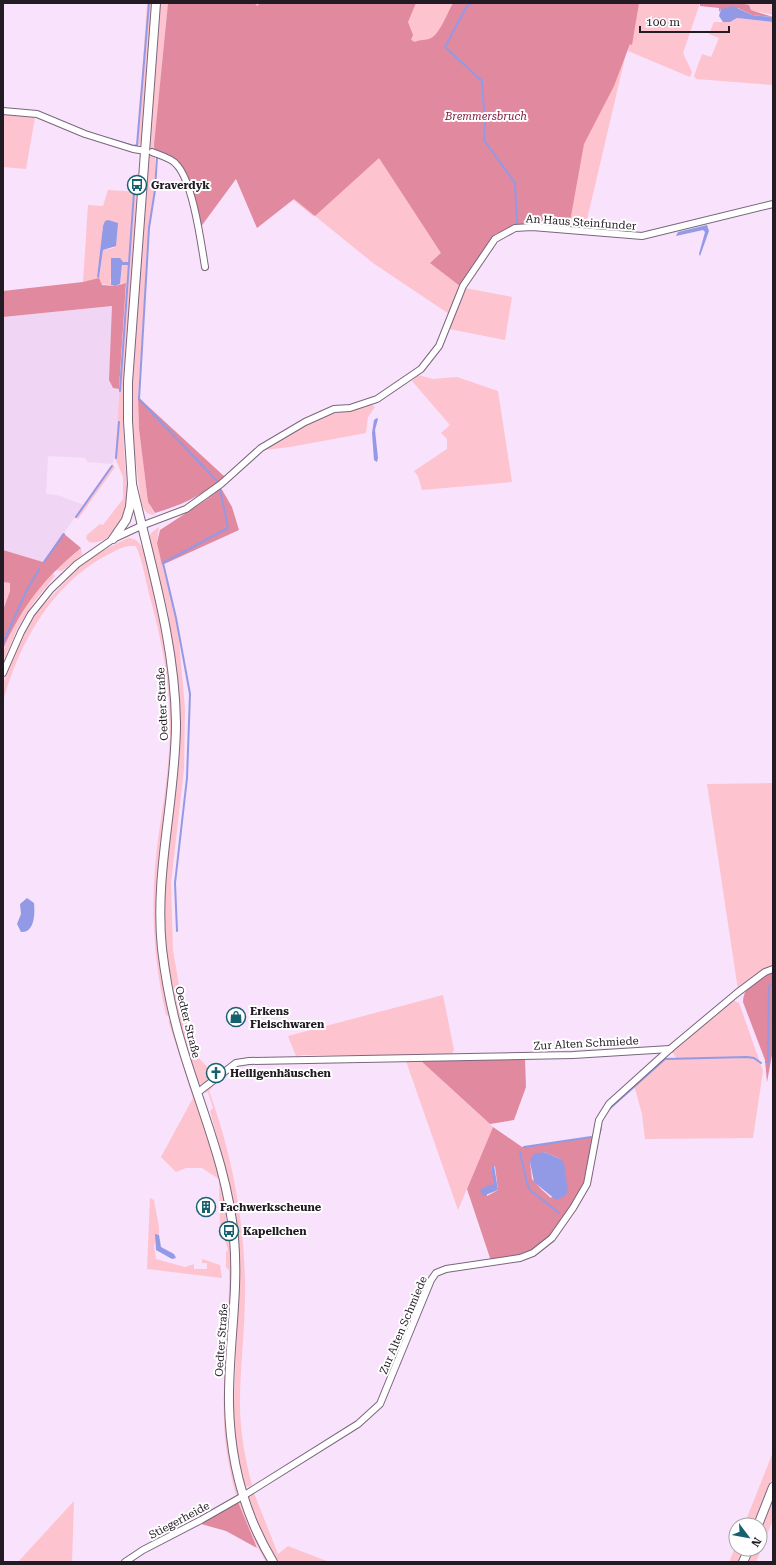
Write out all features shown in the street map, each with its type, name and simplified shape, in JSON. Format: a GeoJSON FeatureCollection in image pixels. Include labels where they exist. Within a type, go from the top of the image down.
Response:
{"type":"FeatureCollection","features":[{"type":"Feature","properties":{"kind":"main road"},"geometry":{"type":"LineString","coordinates":[[141,526],[132,484],[128,421],[128,382],[149,151],[156,3]]}},
{"type":"Feature","properties":{"kind":"main road"},"geometry":{"type":"LineString","coordinates":[[113,540],[126,520],[130,507],[132,484]]}},
{"type":"Feature","properties":{"kind":"main road","name":"Oedter Straße"},"geometry":{"type":"LineString","coordinates":[[141,526],[165,619],[175,702],[175,746],[160,891],[162,947],[176,1023],[197,1093],[221,1164],[226,1186],[234,1237],[235,1284],[229,1402],[232,1445],[243,1496],[262,1543],[273,1562]]}},
{"type":"Feature","properties":{"kind":"main road"},"geometry":{"type":"LineString","coordinates":[[761,1517],[773,1487]]}},
{"type":"Feature","properties":{"kind":"street"},"geometry":{"type":"LineString","coordinates":[[3,111],[37,114],[85,134],[133,149],[149,151],[176,164],[184,177],[195,215],[205,267]]}},
{"type":"Feature","properties":{"kind":"street","name":"An Haus Steinfunder"},"geometry":{"type":"LineString","coordinates":[[3,673],[21,632],[41,601],[77,564],[113,540],[141,526],[186,509],[221,484],[261,448],[305,422],[328,411],[358,406],[377,399],[421,369],[439,346],[463,286],[495,239],[515,228],[532,227],[642,236],[773,204]]}},
{"type":"Feature","properties":{"kind":"street","name":"Zur Alten Schmiede"},"geometry":{"type":"LineString","coordinates":[[243,1496],[358,1424],[380,1404],[431,1280],[436,1273],[446,1269],[520,1258],[533,1253],[552,1238],[573,1208],[586,1184],[599,1120],[609,1104],[670,1049],[737,993],[765,972],[773,969]]}},
{"type":"Feature","properties":{"kind":"street","name":"Zur Alten Schmiede"},"geometry":{"type":"LineString","coordinates":[[197,1093],[236,1063],[249,1061],[573,1055],[670,1049]]}},
{"type":"Feature","properties":{"kind":"street","name":"Stiegerheide"},"geometry":{"type":"LineString","coordinates":[[125,1562],[143,1550],[202,1520],[243,1496]]}},
{"type":"Feature","properties":{"kind":"shaded area"},"geometry":{"type":"Polygon","coordinates":[[[113,306],[109,380],[113,388],[119,389],[115,458],[112,464],[87,462],[85,458],[48,456],[46,494],[57,495],[84,505],[43,562],[3,550],[3,317],[113,306]]]}},
{"type":"Feature","properties":{"kind":"green space"},"geometry":{"type":"Polygon","coordinates":[[[147,3],[152,3],[142,142],[137,147],[147,3]]]}},
{"type":"Feature","properties":{"kind":"green space"},"geometry":{"type":"Polygon","coordinates":[[[159,3],[168,3],[154,149],[151,148],[149,142],[159,3]]]}},
{"type":"Feature","properties":{"kind":"green space","name":"Bremmersbruch"},"geometry":{"type":"Polygon","coordinates":[[[168,3],[254,3],[258,6],[259,3],[416,3],[408,22],[413,35],[411,40],[415,42],[429,39],[437,33],[453,3],[639,3],[632,45],[630,44],[614,86],[584,144],[569,227],[534,223],[517,226],[495,234],[460,286],[430,263],[441,253],[379,158],[315,216],[294,199],[257,228],[236,179],[200,228],[184,172],[176,160],[160,151],[155,155],[154,145],[168,3]]]}},
{"type":"Feature","properties":{"kind":"green space","name":"Bremmersbruch"},"geometry":{"type":"Polygon","coordinates":[[[254,3],[700,3],[683,53],[692,72],[690,77],[628,51],[630,45],[628,45],[585,228],[532,223],[515,226],[493,235],[459,285],[449,314],[373,263],[315,216],[377,158],[313,216],[292,199],[256,4],[254,3]]]}},
{"type":"Feature","properties":{"kind":"green space"},"geometry":{"type":"Polygon","coordinates":[[[700,3],[739,3],[749,5],[751,10],[773,17],[752,15],[738,8],[721,9],[719,12],[719,8],[700,6],[700,3]]]}},
{"type":"Feature","properties":{"kind":"green space"},"geometry":{"type":"Polygon","coordinates":[[[739,3],[773,3],[773,15],[751,10],[749,5],[739,3]]]}},
{"type":"Feature","properties":{"kind":"green space"},"geometry":{"type":"Polygon","coordinates":[[[737,18],[773,22],[773,85],[696,79],[694,76],[702,54],[711,57],[719,38],[709,34],[714,22],[730,22],[737,18]]]}},
{"type":"Feature","properties":{"kind":"green space"},"geometry":{"type":"Polygon","coordinates":[[[4,113],[35,117],[26,169],[3,167],[4,113]]]}},
{"type":"Feature","properties":{"kind":"green space"},"geometry":{"type":"Polygon","coordinates":[[[148,156],[155,156],[155,191],[150,218],[138,397],[139,429],[148,502],[155,515],[146,512],[141,502],[132,433],[132,378],[148,156]]]}},
{"type":"Feature","properties":{"kind":"green space"},"geometry":{"type":"Polygon","coordinates":[[[108,190],[139,192],[124,395],[124,446],[127,490],[126,511],[122,523],[115,532],[100,541],[89,542],[86,538],[87,535],[100,524],[103,525],[123,499],[123,477],[115,458],[126,283],[120,284],[123,262],[110,280],[111,285],[83,282],[88,205],[103,206],[108,190]],[[103,226],[97,277],[99,278],[103,250],[114,248],[103,226]]]}},
{"type":"Feature","properties":{"kind":"green space"},"geometry":{"type":"Polygon","coordinates":[[[99,278],[102,285],[115,286],[126,283],[119,389],[113,388],[109,380],[112,306],[3,317],[3,291],[83,282],[99,278]]]}},
{"type":"Feature","properties":{"kind":"green space"},"geometry":{"type":"Polygon","coordinates":[[[465,288],[512,297],[505,340],[449,329],[465,288]]]}},
{"type":"Feature","properties":{"kind":"green space"},"geometry":{"type":"Polygon","coordinates":[[[418,375],[433,379],[457,377],[498,391],[512,482],[422,490],[418,476],[414,471],[447,449],[447,439],[441,433],[450,425],[412,381],[418,375]]]}},
{"type":"Feature","properties":{"kind":"green space"},"geometry":{"type":"Polygon","coordinates":[[[138,397],[225,477],[192,499],[155,513],[148,502],[139,429],[138,397]]]}},
{"type":"Feature","properties":{"kind":"green space"},"geometry":{"type":"Polygon","coordinates":[[[371,404],[375,407],[368,417],[366,433],[290,447],[264,450],[321,417],[371,404]]]}},
{"type":"Feature","properties":{"kind":"green space"},"geometry":{"type":"Polygon","coordinates":[[[112,464],[115,467],[78,519],[75,517],[112,464]]]}},
{"type":"Feature","properties":{"kind":"green space"},"geometry":{"type":"Polygon","coordinates":[[[221,488],[232,507],[239,530],[162,565],[157,543],[160,530],[206,500],[221,488]]]}},
{"type":"Feature","properties":{"kind":"green space"},"geometry":{"type":"Polygon","coordinates":[[[159,527],[157,543],[175,614],[185,708],[184,769],[171,883],[173,950],[182,1003],[194,1053],[212,1072],[214,1078],[205,1085],[197,1084],[179,1026],[169,978],[164,933],[163,894],[173,799],[175,658],[168,612],[149,539],[151,533],[159,527]]]}},
{"type":"Feature","properties":{"kind":"green space"},"geometry":{"type":"Polygon","coordinates":[[[63,533],[81,548],[56,570],[36,593],[18,619],[3,649],[3,610],[10,591],[10,583],[3,582],[3,550],[43,562],[63,533]]]}},
{"type":"Feature","properties":{"kind":"green space"},"geometry":{"type":"Polygon","coordinates":[[[128,538],[134,539],[138,542],[144,552],[168,660],[172,706],[172,747],[158,872],[157,918],[171,1017],[166,1015],[159,979],[153,905],[156,853],[169,751],[170,713],[160,638],[143,566],[136,546],[121,548],[87,567],[54,599],[28,638],[18,659],[3,702],[3,684],[9,666],[21,638],[37,612],[80,566],[98,553],[128,538]]]}},
{"type":"Feature","properties":{"kind":"green space"},"geometry":{"type":"Polygon","coordinates":[[[81,548],[82,555],[62,571],[55,570],[81,548]]]}},
{"type":"Feature","properties":{"kind":"green space"},"geometry":{"type":"Polygon","coordinates":[[[52,573],[55,576],[34,602],[17,629],[3,662],[4,649],[13,625],[27,602],[52,573]]]}},
{"type":"Feature","properties":{"kind":"green space"},"geometry":{"type":"Polygon","coordinates":[[[3,582],[10,583],[10,591],[3,610],[3,582]]]}},
{"type":"Feature","properties":{"kind":"green space"},"geometry":{"type":"Polygon","coordinates":[[[773,783],[773,966],[738,990],[707,784],[773,783]]]}},
{"type":"Feature","properties":{"kind":"green space"},"geometry":{"type":"Polygon","coordinates":[[[773,971],[772,1055],[767,1082],[765,1060],[743,1002],[746,991],[749,987],[757,979],[773,971]]]}},
{"type":"Feature","properties":{"kind":"green space"},"geometry":{"type":"Polygon","coordinates":[[[443,995],[454,1050],[451,1055],[296,1056],[288,1036],[443,995]]]}},
{"type":"Feature","properties":{"kind":"green space"},"geometry":{"type":"Polygon","coordinates":[[[733,1000],[739,1003],[763,1071],[753,1138],[645,1139],[642,1114],[634,1085],[665,1059],[676,1058],[672,1051],[733,1000]]]}},
{"type":"Feature","properties":{"kind":"green space"},"geometry":{"type":"Polygon","coordinates":[[[168,1020],[172,1023],[209,1136],[226,1201],[226,1229],[232,1250],[232,1269],[226,1383],[238,1490],[236,1496],[224,1430],[224,1382],[229,1270],[226,1267],[226,1252],[228,1250],[220,1230],[219,1179],[202,1168],[186,1168],[176,1172],[161,1157],[193,1098],[168,1020]]]}},
{"type":"Feature","properties":{"kind":"green space"},"geometry":{"type":"Polygon","coordinates":[[[525,1059],[526,1087],[514,1120],[490,1124],[421,1061],[525,1059]]]}},
{"type":"Feature","properties":{"kind":"green space"},"geometry":{"type":"Polygon","coordinates":[[[406,1061],[421,1061],[493,1127],[458,1210],[406,1061]]]}},
{"type":"Feature","properties":{"kind":"green space"},"geometry":{"type":"Polygon","coordinates":[[[216,1082],[209,1091],[224,1137],[235,1184],[244,1257],[245,1296],[240,1404],[243,1445],[252,1485],[248,1487],[243,1485],[233,1422],[239,1282],[228,1179],[210,1111],[213,1108],[208,1092],[204,1093],[216,1082]]]}},
{"type":"Feature","properties":{"kind":"green space"},"geometry":{"type":"Polygon","coordinates":[[[493,1127],[522,1147],[593,1137],[588,1168],[579,1194],[568,1213],[554,1232],[546,1240],[530,1251],[516,1256],[491,1261],[467,1189],[493,1127]],[[544,1152],[530,1162],[532,1179],[551,1198],[564,1180],[564,1172],[561,1159],[544,1152]],[[495,1166],[491,1168],[495,1183],[493,1186],[487,1186],[487,1196],[498,1190],[495,1166]]]}},
{"type":"Feature","properties":{"kind":"green space"},"geometry":{"type":"Polygon","coordinates":[[[150,1198],[154,1200],[159,1227],[159,1235],[158,1234],[154,1245],[156,1259],[185,1267],[194,1264],[194,1269],[207,1269],[207,1263],[202,1263],[202,1259],[220,1265],[222,1278],[147,1269],[150,1198]]]}},
{"type":"Feature","properties":{"kind":"green space"},"geometry":{"type":"Polygon","coordinates":[[[773,1452],[773,1477],[757,1517],[747,1517],[773,1452]]]}},
{"type":"Feature","properties":{"kind":"green space"},"geometry":{"type":"Polygon","coordinates":[[[254,1493],[278,1554],[288,1546],[329,1562],[276,1562],[261,1534],[248,1497],[254,1493]]]}},
{"type":"Feature","properties":{"kind":"green space"},"geometry":{"type":"Polygon","coordinates":[[[773,1497],[773,1520],[768,1532],[768,1517],[765,1517],[773,1497]]]}},
{"type":"Feature","properties":{"kind":"green space"},"geometry":{"type":"Polygon","coordinates":[[[74,1501],[72,1562],[18,1562],[74,1501]]]}},
{"type":"Feature","properties":{"kind":"green space"},"geometry":{"type":"Polygon","coordinates":[[[238,1502],[242,1503],[254,1535],[269,1562],[266,1562],[252,1537],[238,1502]]]}},
{"type":"Feature","properties":{"kind":"green space"},"geometry":{"type":"Polygon","coordinates":[[[238,1502],[257,1548],[226,1531],[201,1524],[238,1502]]]}},
{"type":"Feature","properties":{"kind":"green space"},"geometry":{"type":"Polygon","coordinates":[[[731,1557],[741,1557],[739,1562],[729,1562],[731,1557]]]}},
{"type":"Feature","properties":{"kind":"green space"},"geometry":{"type":"Polygon","coordinates":[[[749,1557],[758,1557],[756,1562],[747,1562],[749,1557]]]}},
{"type":"Feature","properties":{"kind":"water"},"geometry":{"type":"Polygon","coordinates":[[[733,6],[752,15],[773,17],[773,22],[737,18],[730,22],[723,22],[719,16],[721,9],[733,6]]]}},
{"type":"Feature","properties":{"kind":"water"},"geometry":{"type":"Polygon","coordinates":[[[108,220],[118,223],[116,246],[103,250],[99,278],[97,277],[103,226],[105,221],[108,220]]]}},
{"type":"Feature","properties":{"kind":"water"},"geometry":{"type":"Polygon","coordinates":[[[707,225],[709,231],[700,256],[699,254],[705,232],[703,230],[676,236],[678,232],[707,225]]]}},
{"type":"Feature","properties":{"kind":"water"},"geometry":{"type":"Polygon","coordinates":[[[111,258],[120,258],[123,262],[128,262],[128,265],[122,265],[120,284],[115,286],[111,285],[111,258]]]}},
{"type":"Feature","properties":{"kind":"water"},"geometry":{"type":"Polygon","coordinates":[[[377,418],[375,430],[378,458],[377,462],[374,460],[372,433],[374,420],[377,418]]]}},
{"type":"Feature","properties":{"kind":"water"},"geometry":{"type":"Polygon","coordinates":[[[27,898],[34,903],[34,917],[32,926],[26,931],[21,932],[17,924],[21,914],[20,904],[27,898]]]}},
{"type":"Feature","properties":{"kind":"water"},"geometry":{"type":"Polygon","coordinates":[[[544,1152],[561,1159],[564,1163],[568,1191],[564,1197],[556,1200],[534,1182],[530,1162],[531,1158],[534,1154],[544,1152]]]}},
{"type":"Feature","properties":{"kind":"water"},"geometry":{"type":"Polygon","coordinates":[[[494,1165],[498,1190],[483,1196],[480,1190],[494,1184],[491,1168],[494,1165]]]}},
{"type":"Feature","properties":{"kind":"water"},"geometry":{"type":"Polygon","coordinates":[[[155,1234],[159,1235],[161,1247],[174,1254],[176,1258],[172,1259],[156,1250],[155,1234]]]}},
{"type":"Feature","properties":{"kind":"waterway"},"geometry":{"type":"LineString","coordinates":[[110,139],[134,146],[137,145],[149,3]]}},
{"type":"Feature","properties":{"kind":"waterway"},"geometry":{"type":"LineString","coordinates":[[471,3],[467,6],[445,47],[482,81],[485,124],[484,140],[515,183],[517,225]]}},
{"type":"Feature","properties":{"kind":"waterway"},"geometry":{"type":"LineString","coordinates":[[157,157],[155,190],[149,228],[139,399],[218,482]]}},
{"type":"Feature","properties":{"kind":"waterway"},"geometry":{"type":"LineString","coordinates":[[120,391],[134,192]]}},
{"type":"Feature","properties":{"kind":"waterway"},"geometry":{"type":"LineString","coordinates":[[116,458],[119,422]]}},
{"type":"Feature","properties":{"kind":"waterway"},"geometry":{"type":"LineString","coordinates":[[76,517],[112,466]]}},
{"type":"Feature","properties":{"kind":"waterway"},"geometry":{"type":"LineString","coordinates":[[177,931],[175,883],[187,778],[190,694],[176,618],[163,563],[228,528],[220,489]]}},
{"type":"Feature","properties":{"kind":"waterway"},"geometry":{"type":"LineString","coordinates":[[44,562],[64,534]]}},
{"type":"Feature","properties":{"kind":"waterway"},"geometry":{"type":"LineString","coordinates":[[3,643],[26,592],[39,569]]}},
{"type":"Feature","properties":{"kind":"waterway"},"geometry":{"type":"LineString","coordinates":[[766,1062],[768,1062],[769,986],[773,983]]}},
{"type":"Feature","properties":{"kind":"waterway"},"geometry":{"type":"LineString","coordinates":[[607,1111],[665,1059],[747,1057],[754,1058],[761,1063]]}},
{"type":"Feature","properties":{"kind":"waterway"},"geometry":{"type":"LineString","coordinates":[[599,1135],[601,1128]]}},
{"type":"Feature","properties":{"kind":"waterway"},"geometry":{"type":"LineString","coordinates":[[524,1147],[591,1137]]}},
{"type":"Feature","properties":{"kind":"waterway"},"geometry":{"type":"LineString","coordinates":[[520,1152],[530,1190],[559,1213]]}},
{"type":"Feature","properties":{"kind":"place","name":"Graverdyk"},"geometry":{"type":"Point","coordinates":[137,185]}},
{"type":"Feature","properties":{"kind":"place","name":"Erkens Fleischwaren"},"geometry":{"type":"Point","coordinates":[236,1017]}},
{"type":"Feature","properties":{"kind":"place","name":"Heiligenhäuschen"},"geometry":{"type":"Point","coordinates":[216,1073]}},
{"type":"Feature","properties":{"kind":"place","name":"Fachwerkscheune"},"geometry":{"type":"Point","coordinates":[206,1207]}},
{"type":"Feature","properties":{"kind":"place","name":"Kapellchen"},"geometry":{"type":"Point","coordinates":[229,1231]}}]}
